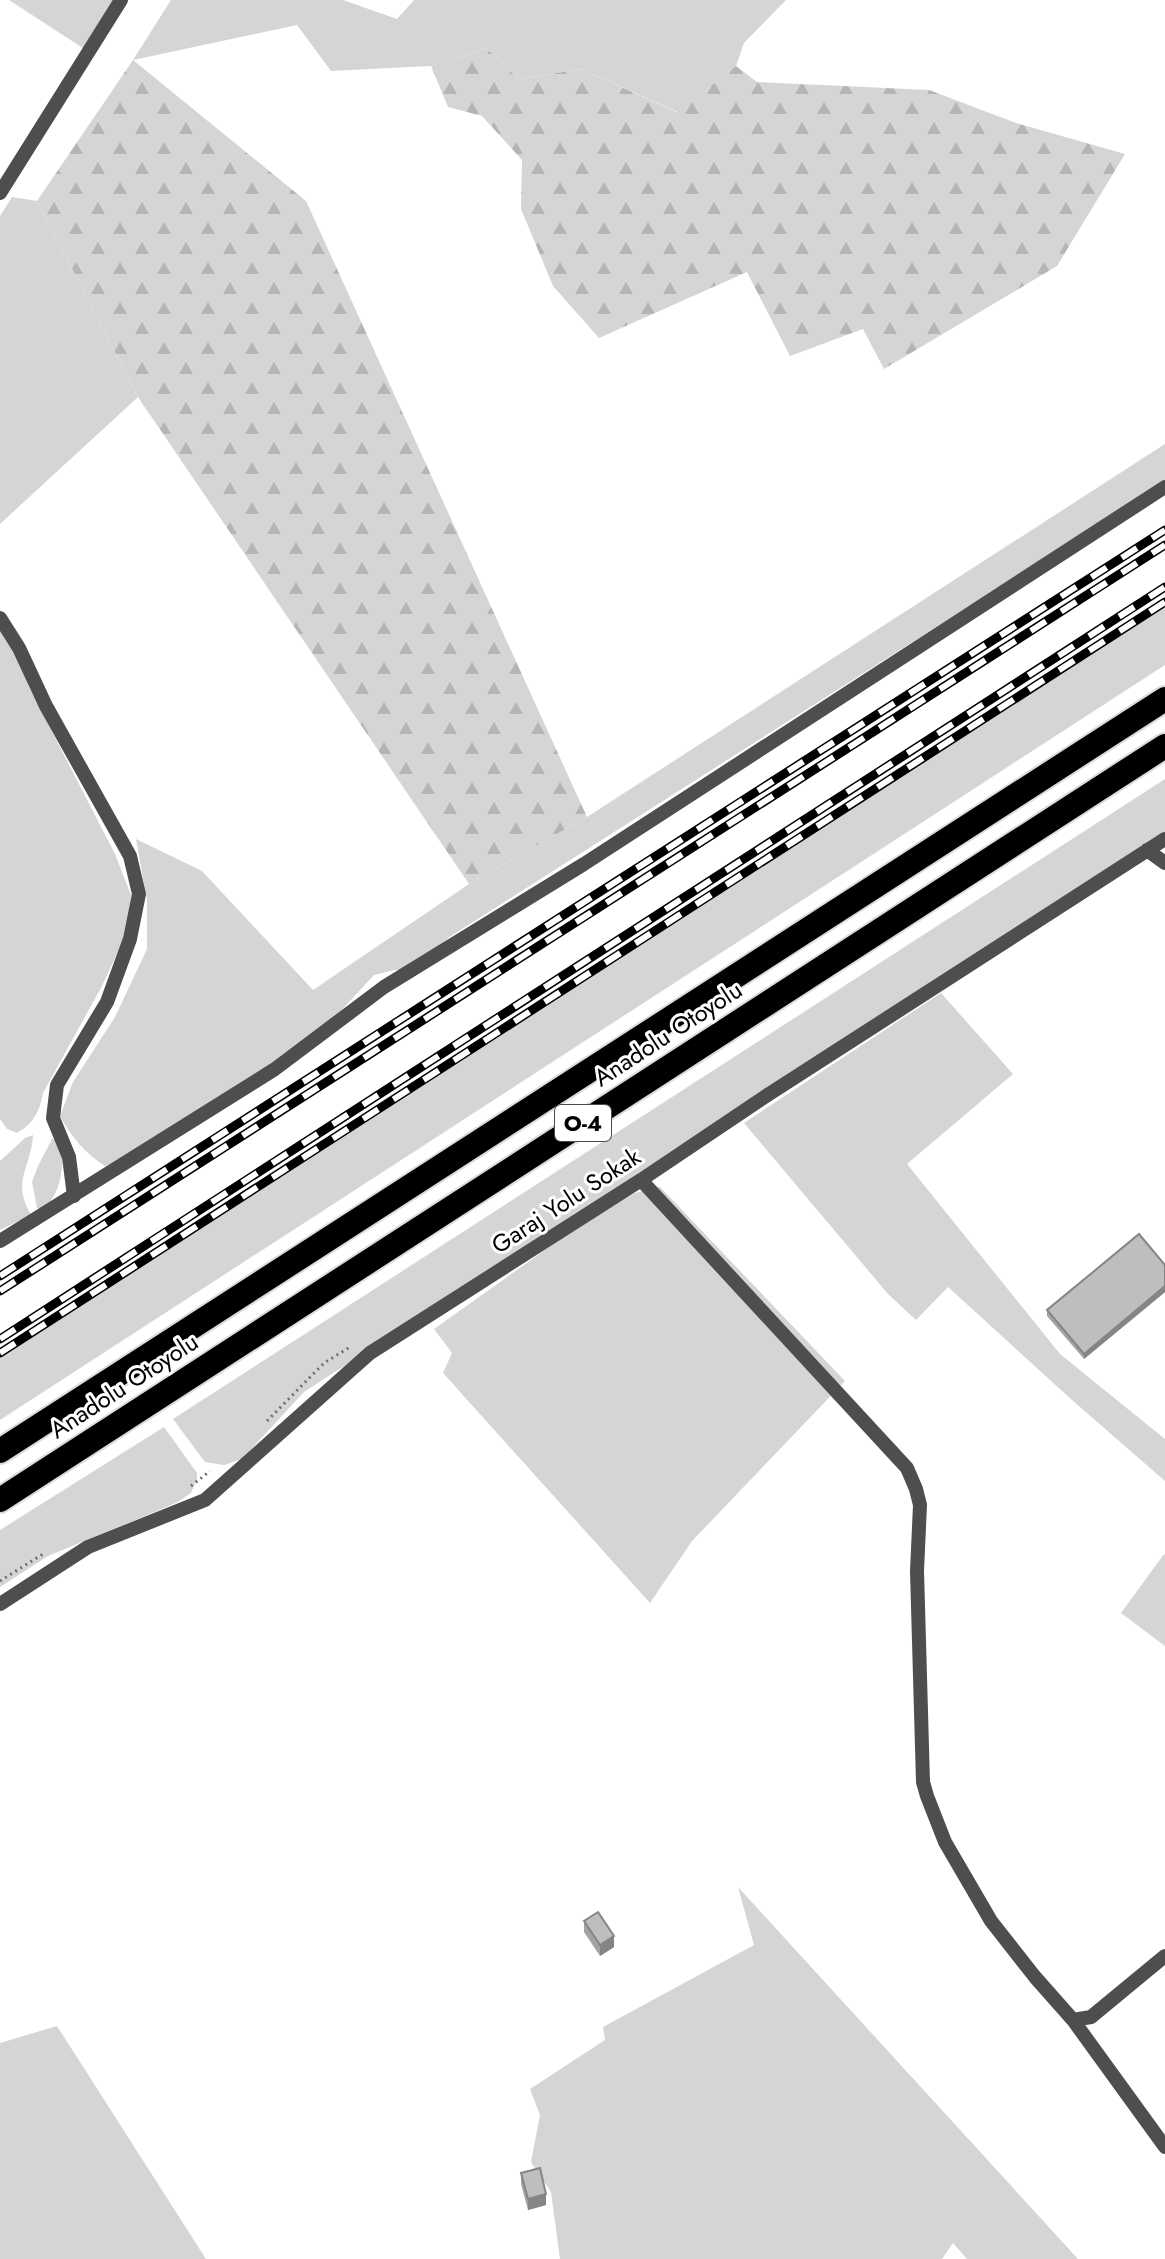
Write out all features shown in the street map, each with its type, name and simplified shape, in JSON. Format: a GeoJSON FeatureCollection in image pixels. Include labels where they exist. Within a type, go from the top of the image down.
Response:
{"type":"FeatureCollection","features":[{"type":"Feature","properties":{"kind":"highway","name":"Anadolu Otoyolu"},"geometry":{"type":"LineString","coordinates":[[0,1451],[1165,699]]}},
{"type":"Feature","properties":{"kind":"highway","name":"Anadolu Otoyolu"},"geometry":{"type":"LineString","coordinates":[[0,1500],[1165,746]]}},
{"type":"Feature","properties":{"kind":"street"},"geometry":{"type":"LineString","coordinates":[[0,193],[121,0]]}},
{"type":"Feature","properties":{"kind":"street"},"geometry":{"type":"LineString","coordinates":[[0,1241],[275,1069],[384,987],[584,864],[1165,487]]}},
{"type":"Feature","properties":{"kind":"street"},"geometry":{"type":"LineString","coordinates":[[0,618],[130,856],[139,894],[130,939],[107,1002],[57,1085],[53,1118],[69,1157],[74,1196]]}},
{"type":"Feature","properties":{"kind":"street","name":"Garaj Yolu Sokak"},"geometry":{"type":"LineString","coordinates":[[0,1604],[88,1547],[205,1500],[370,1353],[1165,839]]}},
{"type":"Feature","properties":{"kind":"street"},"geometry":{"type":"LineString","coordinates":[[1147,850],[1165,863]]}},
{"type":"Feature","properties":{"kind":"street"},"geometry":{"type":"LineString","coordinates":[[641,1180],[907,1468],[920,1505],[917,1571],[923,1782],[927,1796],[945,1842],[991,1921],[1073,2020],[1165,2147]]}},
{"type":"Feature","properties":{"kind":"street"},"geometry":{"type":"LineString","coordinates":[[1073,2020],[1091,2017],[1165,1956]]}},
{"type":"Feature","properties":{"kind":"path"},"geometry":{"type":"LineString","coordinates":[[194,1484],[212,1470]]}},
{"type":"Feature","properties":{"kind":"green space"},"geometry":{"type":"Polygon","coordinates":[[[9,0],[117,0],[89,52],[9,0]]]}},
{"type":"Feature","properties":{"kind":"green space"},"geometry":{"type":"Polygon","coordinates":[[[171,0],[343,0],[397,19],[414,0],[786,0],[744,43],[736,66],[678,112],[581,69],[519,79],[486,48],[431,66],[331,71],[297,25],[133,60],[171,0]]]}},
{"type":"Feature","properties":{"kind":"green space"},"geometry":{"type":"Polygon","coordinates":[[[486,48],[519,79],[581,69],[677,112],[736,66],[757,82],[929,90],[1016,123],[1125,154],[1057,266],[884,369],[863,329],[790,356],[747,272],[599,338],[553,286],[521,209],[522,160],[482,116],[448,107],[431,66],[486,48]]]}},
{"type":"Feature","properties":{"kind":"green space"},"geometry":{"type":"Polygon","coordinates":[[[133,60],[306,201],[587,817],[469,884],[138,397],[37,201],[133,60]]]}},
{"type":"Feature","properties":{"kind":"green space"},"geometry":{"type":"Polygon","coordinates":[[[12,197],[37,201],[138,397],[0,524],[0,216],[12,197]]]}},
{"type":"Feature","properties":{"kind":"green space"},"geometry":{"type":"Polygon","coordinates":[[[1165,444],[1165,481],[451,936],[407,971],[395,970],[374,975],[325,1028],[125,1160],[105,1166],[85,1150],[64,1124],[60,1116],[73,1082],[115,1017],[147,949],[147,900],[136,839],[202,871],[313,990],[469,884],[587,817],[1165,444]]]}},
{"type":"Feature","properties":{"kind":"green space"},"geometry":{"type":"Polygon","coordinates":[[[1165,602],[1165,665],[0,1420],[0,1355],[1165,602]]]}},
{"type":"Feature","properties":{"kind":"green space"},"geometry":{"type":"Polygon","coordinates":[[[0,628],[17,656],[29,687],[115,854],[131,895],[126,934],[102,986],[43,1093],[35,1116],[17,1133],[7,1129],[0,1119],[0,628]]]}},
{"type":"Feature","properties":{"kind":"green space"},"geometry":{"type":"Polygon","coordinates":[[[1165,779],[1165,834],[304,1392],[242,1459],[224,1465],[205,1462],[173,1419],[1165,779]]]}},
{"type":"Feature","properties":{"kind":"green space"},"geometry":{"type":"Polygon","coordinates":[[[941,993],[1013,1074],[907,1164],[1060,1354],[1165,1439],[1165,1481],[948,1287],[916,1320],[888,1294],[744,1123],[941,993]]]}},
{"type":"Feature","properties":{"kind":"green space"},"geometry":{"type":"Polygon","coordinates":[[[33,1135],[22,1184],[25,1203],[31,1215],[0,1230],[0,1161],[25,1138],[33,1135]]]}},
{"type":"Feature","properties":{"kind":"green space"},"geometry":{"type":"Polygon","coordinates":[[[52,1139],[55,1139],[62,1156],[60,1179],[48,1204],[43,1209],[37,1208],[32,1182],[52,1139]]]}},
{"type":"Feature","properties":{"kind":"green space"},"geometry":{"type":"Polygon","coordinates":[[[660,1187],[845,1381],[692,1541],[650,1603],[443,1373],[452,1353],[434,1329],[583,1223],[635,1193],[660,1187]]]}},
{"type":"Feature","properties":{"kind":"green space"},"geometry":{"type":"Polygon","coordinates":[[[164,1427],[197,1473],[191,1493],[176,1503],[48,1556],[0,1587],[0,1530],[164,1427]]]}},
{"type":"Feature","properties":{"kind":"green space"},"geometry":{"type":"Polygon","coordinates":[[[1165,1555],[1165,1646],[1121,1613],[1165,1555]]]}},
{"type":"Feature","properties":{"kind":"green space"},"geometry":{"type":"Polygon","coordinates":[[[738,1887],[1078,2259],[967,2259],[953,2243],[942,2259],[560,2259],[551,2192],[531,2162],[540,2115],[530,2089],[605,2040],[603,2027],[754,1945],[738,1887]]]}},
{"type":"Feature","properties":{"kind":"green space"},"geometry":{"type":"Polygon","coordinates":[[[57,2026],[206,2259],[0,2259],[0,2043],[57,2026]]]}},
{"type":"Feature","properties":{"kind":"building"},"geometry":{"type":"Polygon","coordinates":[[[1139,1234],[1165,1265],[1165,1286],[1084,1354],[1047,1310],[1139,1234]]]}},
{"type":"Feature","properties":{"kind":"building"},"geometry":{"type":"Polygon","coordinates":[[[598,1912],[614,1936],[600,1945],[584,1921],[598,1912]]]}},
{"type":"Feature","properties":{"kind":"building"},"geometry":{"type":"Polygon","coordinates":[[[540,2168],[546,2194],[528,2199],[521,2173],[540,2168]]]}},
{"type":"Feature","properties":{"kind":"railway"},"geometry":{"type":"LineString","coordinates":[[0,1276],[1165,530]]}},
{"type":"Feature","properties":{"kind":"railway"},"geometry":{"type":"LineString","coordinates":[[0,1291],[1165,545]]}},
{"type":"Feature","properties":{"kind":"railway"},"geometry":{"type":"LineString","coordinates":[[0,1339],[1165,587]]}},
{"type":"Feature","properties":{"kind":"railway"},"geometry":{"type":"LineString","coordinates":[[0,1353],[1165,602]]}}]}
